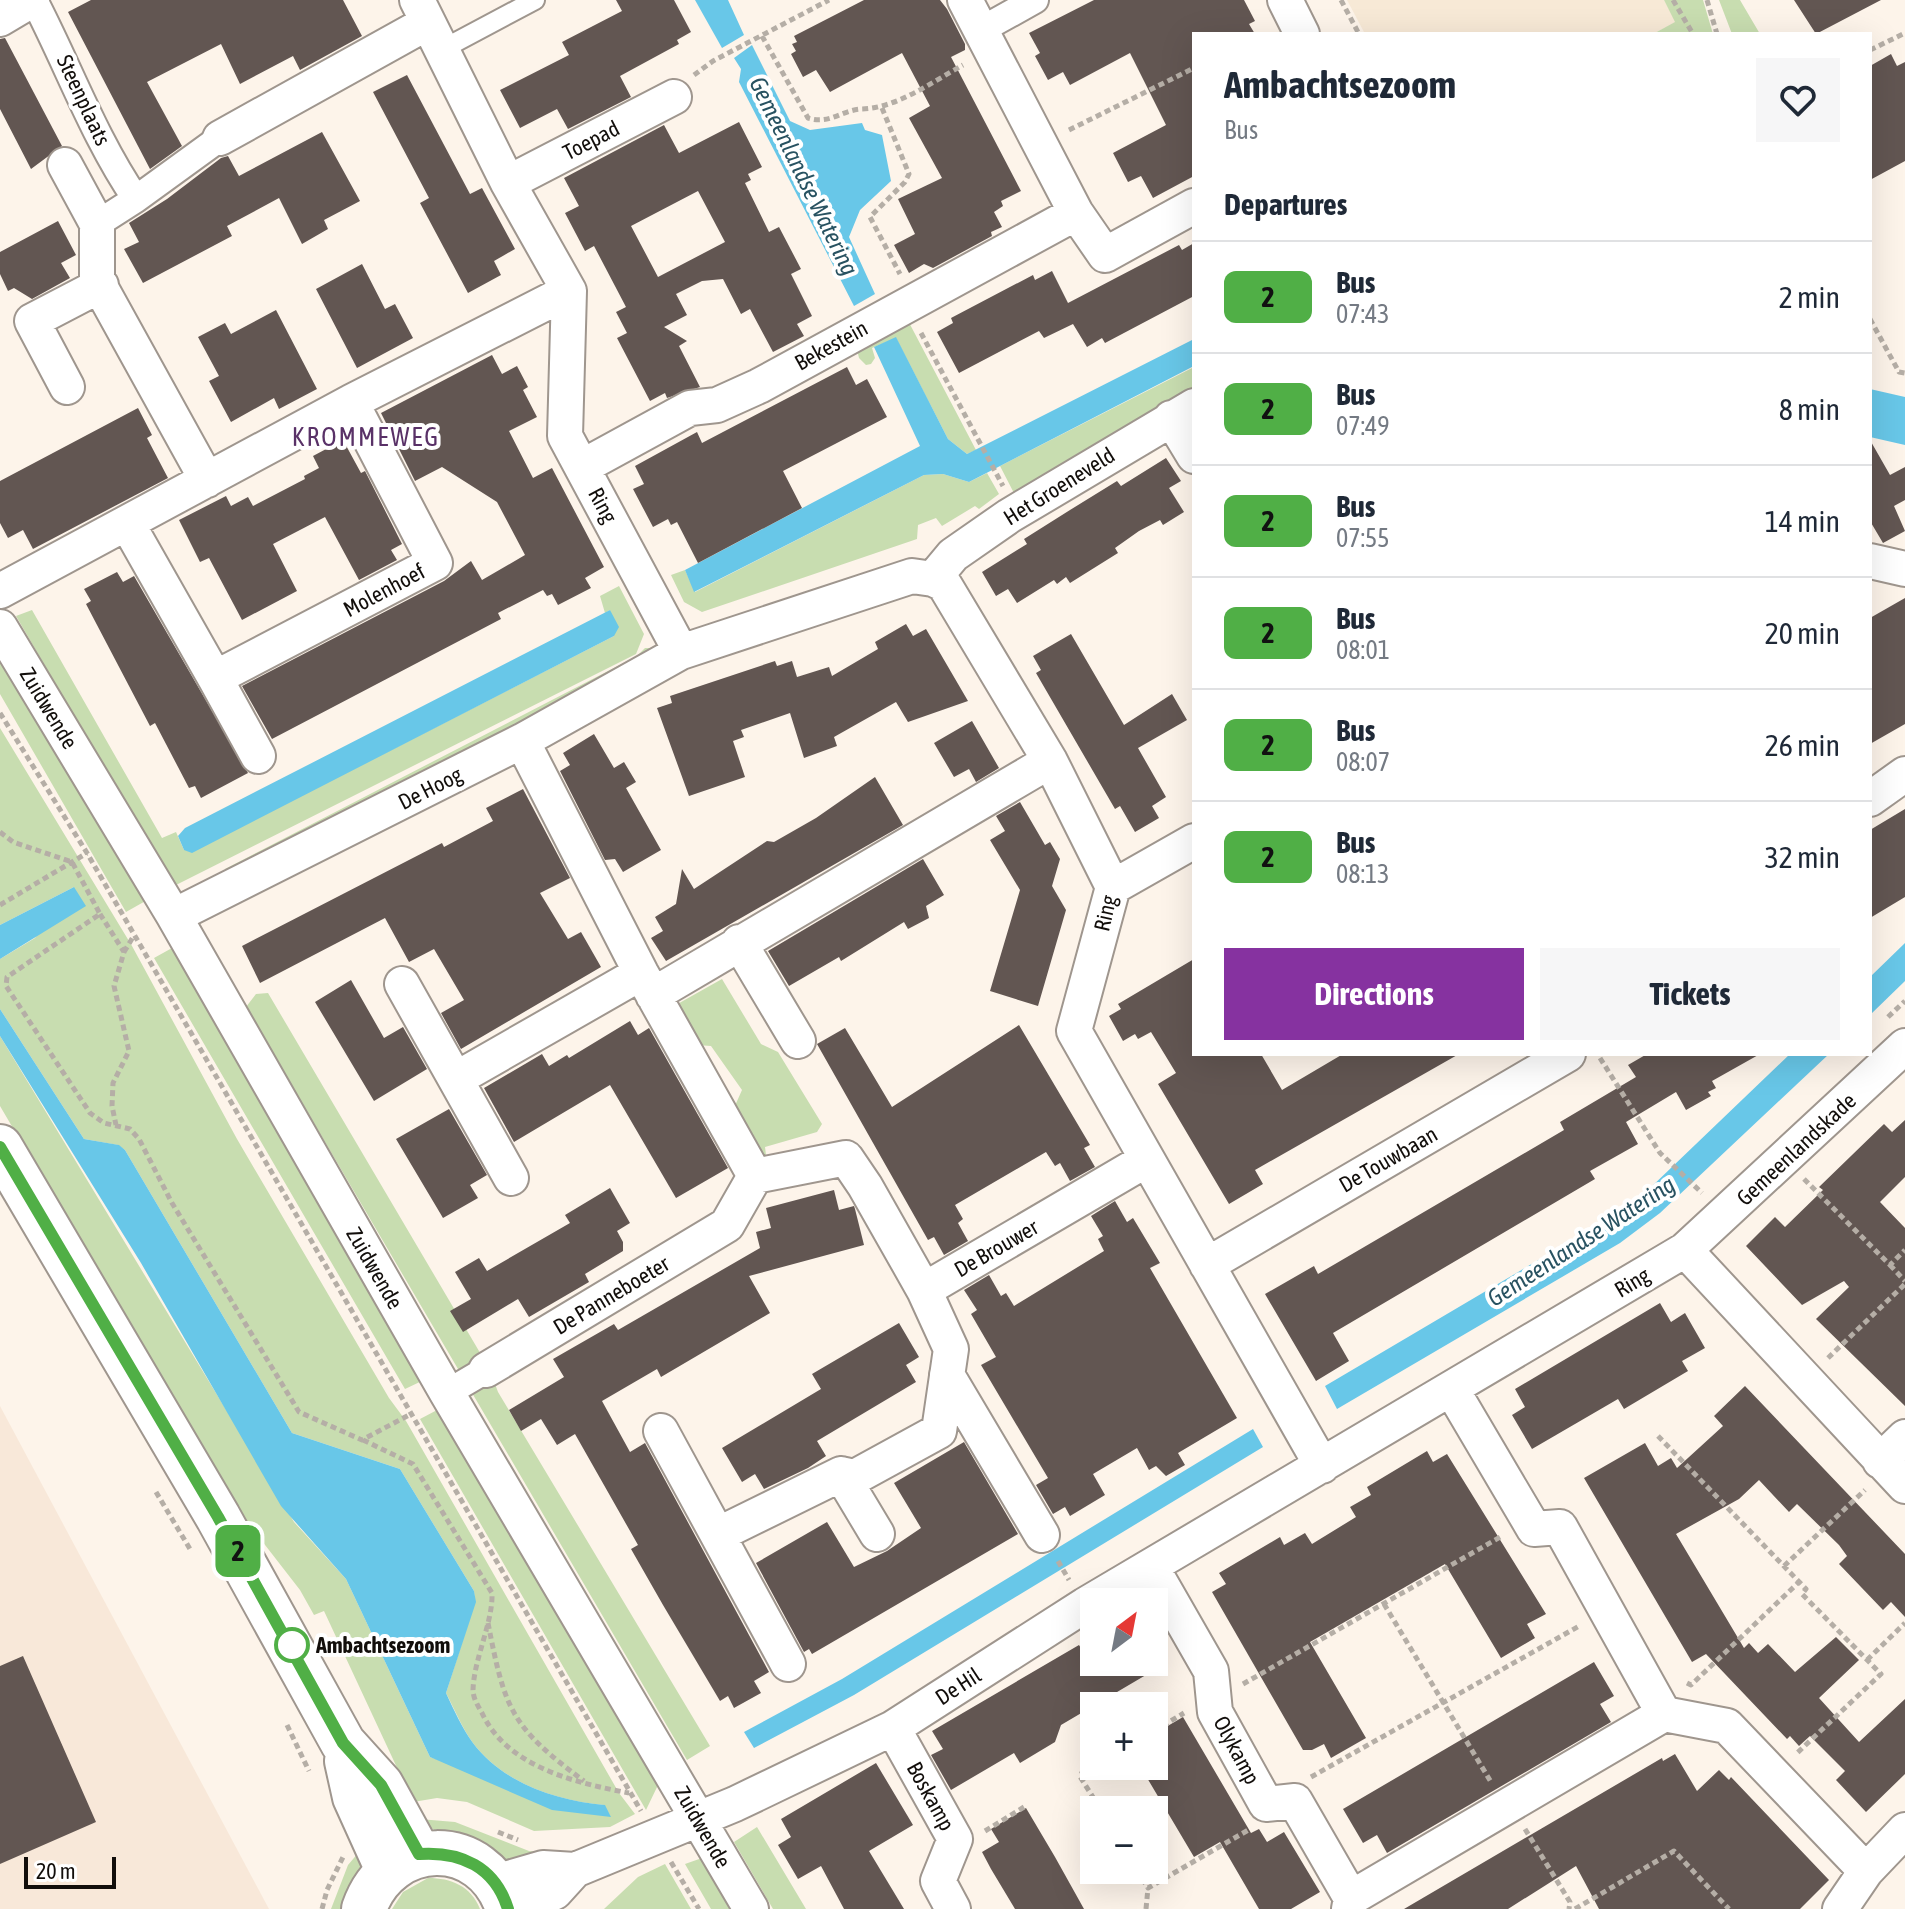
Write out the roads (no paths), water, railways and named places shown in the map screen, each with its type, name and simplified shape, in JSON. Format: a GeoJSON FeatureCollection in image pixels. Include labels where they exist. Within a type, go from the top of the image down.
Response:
{"type":"FeatureCollection","features":[{"type":"Feature","properties":{"kind":"street","name":"Steenplaats"},"geometry":{"type":"LineString","coordinates":[[0,19],[33,0],[56,39],[118,173],[136,199]]}},
{"type":"Feature","properties":{"kind":"street"},"geometry":{"type":"LineString","coordinates":[[965,0],[1076,213],[1105,255],[1192,207]]}},
{"type":"Feature","properties":{"kind":"street"},"geometry":{"type":"LineString","coordinates":[[985,41],[1035,0]]}},
{"type":"Feature","properties":{"kind":"street"},"geometry":{"type":"LineString","coordinates":[[1285,0],[1301,32]]}},
{"type":"Feature","properties":{"kind":"street"},"geometry":{"type":"LineString","coordinates":[[0,591],[351,402],[569,291],[508,183],[429,24],[220,138],[97,224]]}},
{"type":"Feature","properties":{"kind":"street","name":"Toepad"},"geometry":{"type":"LineString","coordinates":[[508,183],[674,97]]}},
{"type":"Feature","properties":{"kind":"street"},"geometry":{"type":"LineString","coordinates":[[65,165],[97,224],[97,281],[207,480]]}},
{"type":"Feature","properties":{"kind":"street","name":"Bekestein"},"geometry":{"type":"LineString","coordinates":[[582,467],[690,408],[717,405],[1076,213]]}},
{"type":"Feature","properties":{"kind":"street"},"geometry":{"type":"LineString","coordinates":[[67,387],[32,321],[101,285]]}},
{"type":"Feature","properties":{"kind":"street","name":"Ring"},"geometry":{"type":"LineString","coordinates":[[569,291],[565,436],[681,652]]}},
{"type":"Feature","properties":{"kind":"street","name":"Molenhoef"},"geometry":{"type":"LineString","coordinates":[[215,678],[435,563],[351,402]]}},
{"type":"Feature","properties":{"kind":"street"},"geometry":{"type":"LineString","coordinates":[[1182,412],[1192,449]]}},
{"type":"Feature","properties":{"kind":"street","name":"Het Groeneveld"},"geometry":{"type":"LineString","coordinates":[[933,579],[953,555],[1009,516],[1182,412]]}},
{"type":"Feature","properties":{"kind":"street"},"geometry":{"type":"LineString","coordinates":[[127,523],[258,756]]}},
{"type":"Feature","properties":{"kind":"street"},"geometry":{"type":"LineString","coordinates":[[1872,561],[1905,569]]}},
{"type":"Feature","properties":{"kind":"street"},"geometry":{"type":"LineString","coordinates":[[681,652],[912,576],[933,579]]}},
{"type":"Feature","properties":{"kind":"street","name":"Ring"},"geometry":{"type":"LineString","coordinates":[[933,579],[944,584],[1050,761],[1113,887],[1074,1031],[1322,1466],[1685,1250]]}},
{"type":"Feature","properties":{"kind":"street","name":"Zuidwende"},"geometry":{"type":"LineString","coordinates":[[0,627],[174,916],[447,1393],[751,1909]]}},
{"type":"Feature","properties":{"kind":"street","name":"De Hoog"},"geometry":{"type":"LineString","coordinates":[[174,916],[522,741],[681,652]]}},
{"type":"Feature","properties":{"kind":"street"},"geometry":{"type":"LineString","coordinates":[[522,741],[647,984],[755,1176],[846,1158],[924,1290],[951,1349],[939,1431],[855,1477],[841,1474],[719,1534]]}},
{"type":"Feature","properties":{"kind":"street"},"geometry":{"type":"LineString","coordinates":[[456,1079],[739,942],[1050,761]]}},
{"type":"Feature","properties":{"kind":"street"},"geometry":{"type":"LineString","coordinates":[[1872,798],[1905,774]]}},
{"type":"Feature","properties":{"kind":"street"},"geometry":{"type":"LineString","coordinates":[[1113,887],[1192,842]]}},
{"type":"Feature","properties":{"kind":"street"},"geometry":{"type":"LineString","coordinates":[[739,942],[798,1041]]}},
{"type":"Feature","properties":{"kind":"street"},"geometry":{"type":"LineString","coordinates":[[402,984],[511,1178]]}},
{"type":"Feature","properties":{"kind":"street","name":"Gemeenlandskade"},"geometry":{"type":"LineString","coordinates":[[1685,1250],[1905,1046]]}},
{"type":"Feature","properties":{"kind":"street","name":"De Touwbaan"},"geometry":{"type":"LineString","coordinates":[[1207,1265],[1565,1056]]}},
{"type":"Feature","properties":{"kind":"street"},"geometry":{"type":"LineString","coordinates":[[0,1147],[226,1531],[343,1743],[355,1797],[404,1862]]}},
{"type":"Feature","properties":{"kind":"street","name":"De Brouwer"},"geometry":{"type":"LineString","coordinates":[[924,1290],[1146,1160]]}},
{"type":"Feature","properties":{"kind":"street","name":"De Panneboeter"},"geometry":{"type":"LineString","coordinates":[[447,1393],[727,1225],[755,1176]]}},
{"type":"Feature","properties":{"kind":"street"},"geometry":{"type":"LineString","coordinates":[[1685,1250],[1891,1472],[1905,1437]]}},
{"type":"Feature","properties":{"kind":"street"},"geometry":{"type":"LineString","coordinates":[[947,1375],[1042,1535]]}},
{"type":"Feature","properties":{"kind":"street"},"geometry":{"type":"LineString","coordinates":[[1452,1390],[1534,1529],[1560,1527],[1659,1704],[1727,1726],[1866,1871]]}},
{"type":"Feature","properties":{"kind":"street"},"geometry":{"type":"LineString","coordinates":[[661,1431],[788,1664]]}},
{"type":"Feature","properties":{"kind":"street","name":"De Hil"},"geometry":{"type":"LineString","coordinates":[[508,1900],[543,1868],[575,1870],[699,1820],[893,1728],[1085,1605],[1322,1466]]}},
{"type":"Feature","properties":{"kind":"street"},"geometry":{"type":"LineString","coordinates":[[841,1474],[877,1534]]}},
{"type":"Feature","properties":{"kind":"street","name":"Olykamp"},"geometry":{"type":"LineString","coordinates":[[1152,1568],[1211,1671],[1215,1712],[1350,1904],[1508,1806],[1659,1704]]}},
{"type":"Feature","properties":{"kind":"street","name":"Boskamp"},"geometry":{"type":"LineString","coordinates":[[893,1728],[955,1839],[938,1881],[953,1909]]}},
{"type":"Feature","properties":{"kind":"street"},"geometry":{"type":"LineString","coordinates":[[1840,1909],[1866,1871],[1905,1830]]}},
{"type":"Feature","properties":{"kind":"street"},"geometry":{"type":"LineString","coordinates":[[364,1909],[377,1881],[404,1862],[440,1853],[461,1857],[480,1867],[508,1900]]}},
{"type":"Feature","properties":{"kind":"lane"},"geometry":{"type":"LineString","coordinates":[[429,24],[535,0]]}},
{"type":"Feature","properties":{"kind":"water","name":"Gemeenlandse Watering"},"geometry":{"type":"Polygon","coordinates":[[[695,0],[728,0],[744,35],[722,48],[695,0]]]}},
{"type":"Feature","properties":{"kind":"water"},"geometry":{"type":"Polygon","coordinates":[[[752,45],[790,121],[810,130],[862,123],[865,130],[882,135],[891,181],[860,210],[849,237],[875,294],[854,306],[739,82],[741,69],[734,58],[752,45]]]}},
{"type":"Feature","properties":{"kind":"water"},"geometry":{"type":"Polygon","coordinates":[[[896,337],[948,439],[967,454],[1192,340],[1192,367],[969,482],[943,474],[924,475],[694,592],[685,570],[920,446],[874,347],[896,337]]]}},
{"type":"Feature","properties":{"kind":"water"},"geometry":{"type":"Polygon","coordinates":[[[1872,389],[1905,397],[1905,445],[1872,437],[1872,389]]]}},
{"type":"Feature","properties":{"kind":"water"},"geometry":{"type":"Polygon","coordinates":[[[610,610],[619,627],[614,636],[192,853],[184,850],[178,836],[185,828],[610,610]]]}},
{"type":"Feature","properties":{"kind":"water"},"geometry":{"type":"Polygon","coordinates":[[[74,887],[86,906],[0,959],[0,925],[74,887]]]}},
{"type":"Feature","properties":{"kind":"water"},"geometry":{"type":"Polygon","coordinates":[[[1905,943],[1905,981],[1872,1013],[1872,975],[1905,943]]]}},
{"type":"Feature","properties":{"kind":"water"},"geometry":{"type":"Polygon","coordinates":[[[0,1009],[84,1139],[119,1145],[125,1150],[292,1433],[400,1469],[474,1591],[476,1602],[446,1693],[473,1743],[485,1757],[515,1779],[550,1794],[605,1805],[611,1817],[552,1810],[430,1757],[346,1579],[281,1506],[141,1263],[0,1036],[0,1009]]]}},
{"type":"Feature","properties":{"kind":"water"},"geometry":{"type":"Polygon","coordinates":[[[1788,1056],[1827,1056],[1660,1213],[1620,1243],[1337,1409],[1325,1386],[1613,1216],[1648,1190],[1788,1056]]]}},
{"type":"Feature","properties":{"kind":"water"},"geometry":{"type":"Polygon","coordinates":[[[1253,1429],[1263,1447],[854,1695],[754,1748],[744,1732],[842,1679],[1253,1429]]]}},
{"type":"Feature","properties":{"kind":"place","name":"Ambachtsezoom"},"geometry":{"type":"Point","coordinates":[292,1645]}},
{"type":"Feature","properties":{"kind":"district","name":"KROMMEWEG"},"geometry":{"type":"Point","coordinates":[366,437]}}]}
